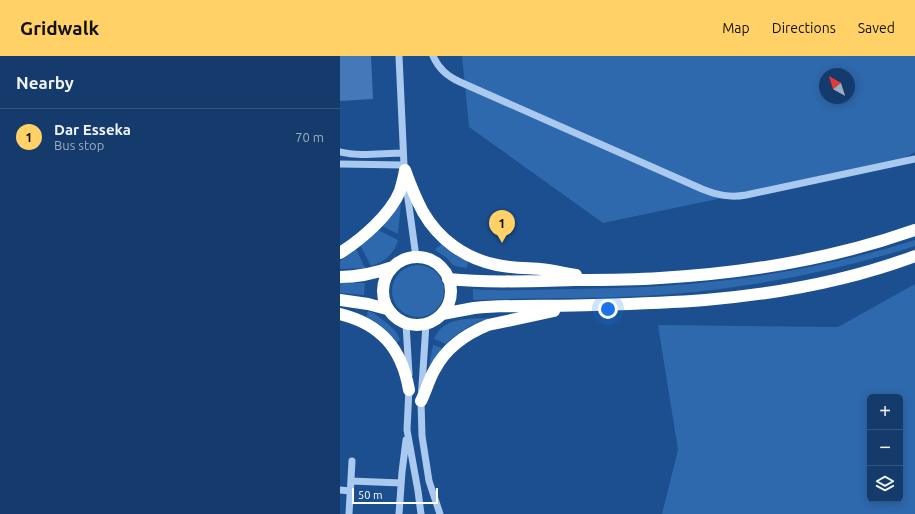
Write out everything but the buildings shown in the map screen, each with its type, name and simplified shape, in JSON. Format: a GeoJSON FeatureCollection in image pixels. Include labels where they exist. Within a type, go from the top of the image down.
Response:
{"type":"FeatureCollection","features":[{"type":"Feature","properties":{"kind":"highway"},"geometry":{"type":"LineString","coordinates":[[340,253],[366,233],[388,211],[400,192],[404,177],[404,167]]}},
{"type":"Feature","properties":{"kind":"highway"},"geometry":{"type":"LineString","coordinates":[[404,167],[422,210],[438,233],[460,251],[478,260],[498,266],[559,272],[595,280]]}},
{"type":"Feature","properties":{"kind":"highway"},"geometry":{"type":"LineString","coordinates":[[448,279],[495,282],[595,280],[659,278],[717,273],[775,265],[840,252],[890,239],[915,230]]}},
{"type":"Feature","properties":{"kind":"highway"},"geometry":{"type":"LineString","coordinates":[[442,314],[474,308],[703,300],[745,296],[786,290],[828,281],[869,271],[915,256]]}},
{"type":"Feature","properties":{"kind":"highway"},"geometry":{"type":"LineString","coordinates":[[416,257],[435,263],[443,270],[448,279],[450,297],[447,306],[442,314],[437,318],[426,324],[413,325],[406,324],[399,320],[387,309],[384,302],[383,287],[388,273],[393,267],[408,258],[416,257]]}},
{"type":"Feature","properties":{"kind":"highway"},"geometry":{"type":"LineString","coordinates":[[340,277],[363,275],[393,267]]}},
{"type":"Feature","properties":{"kind":"highway"},"geometry":{"type":"LineString","coordinates":[[340,300],[368,304],[387,309]]}},
{"type":"Feature","properties":{"kind":"highway"},"geometry":{"type":"LineString","coordinates":[[422,401],[434,370],[439,362],[453,346],[470,334],[498,322],[584,305]]}},
{"type":"Feature","properties":{"kind":"highway"},"geometry":{"type":"LineString","coordinates":[[340,314],[363,321],[384,336],[392,346],[404,368],[409,390]]}},
{"type":"Feature","properties":{"kind":"street"},"geometry":{"type":"LineString","coordinates":[[399,56],[404,167],[416,257]]}},
{"type":"Feature","properties":{"kind":"street"},"geometry":{"type":"LineString","coordinates":[[433,56],[443,71],[450,77],[460,82],[702,189],[723,196],[746,196],[915,159]]}},
{"type":"Feature","properties":{"kind":"street"},"geometry":{"type":"LineString","coordinates":[[340,152],[349,154],[403,153]]}},
{"type":"Feature","properties":{"kind":"street"},"geometry":{"type":"LineString","coordinates":[[340,164],[404,167]]}},
{"type":"Feature","properties":{"kind":"street"},"geometry":{"type":"LineString","coordinates":[[399,514],[407,430],[409,390],[406,324]]}},
{"type":"Feature","properties":{"kind":"street"},"geometry":{"type":"LineString","coordinates":[[426,324],[422,401],[422,436],[429,481],[440,514]]}},
{"type":"Feature","properties":{"kind":"street"},"geometry":{"type":"LineString","coordinates":[[407,430],[418,491],[420,514]]}},
{"type":"Feature","properties":{"kind":"street"},"geometry":{"type":"LineString","coordinates":[[349,514],[352,461]]}},
{"type":"Feature","properties":{"kind":"street"},"geometry":{"type":"LineString","coordinates":[[351,481],[401,483]]}},
{"type":"Feature","properties":{"kind":"street"},"geometry":{"type":"LineString","coordinates":[[340,490],[350,491]]}},
{"type":"Feature","properties":{"kind":"shaded area"},"geometry":{"type":"Polygon","coordinates":[[[462,56],[915,56],[915,152],[899,161],[603,223],[469,127],[462,56]]]}},
{"type":"Feature","properties":{"kind":"shaded area"},"geometry":{"type":"Polygon","coordinates":[[[401,204],[398,234],[382,226],[401,204]]]}},
{"type":"Feature","properties":{"kind":"shaded area"},"geometry":{"type":"Polygon","coordinates":[[[378,230],[398,240],[394,249],[385,260],[371,266],[360,245],[378,230]]]}},
{"type":"Feature","properties":{"kind":"shaded area"},"geometry":{"type":"Polygon","coordinates":[[[915,240],[915,246],[855,263],[795,277],[734,287],[648,296],[473,300],[473,289],[510,290],[638,287],[692,284],[757,276],[821,265],[915,240]]]}},
{"type":"Feature","properties":{"kind":"shaded area"},"geometry":{"type":"Polygon","coordinates":[[[442,244],[453,254],[468,262],[467,268],[453,265],[446,257],[435,249],[442,244]]]}},
{"type":"Feature","properties":{"kind":"shaded area"},"geometry":{"type":"Polygon","coordinates":[[[356,249],[365,268],[340,269],[340,261],[356,249]]]}},
{"type":"Feature","properties":{"kind":"shaded area"},"geometry":{"type":"Polygon","coordinates":[[[413,265],[423,265],[432,269],[440,277],[444,286],[444,296],[440,305],[432,313],[423,317],[413,317],[404,313],[396,305],[392,296],[392,286],[396,277],[404,269],[413,265]]]}},
{"type":"Feature","properties":{"kind":"shaded area"},"geometry":{"type":"Polygon","coordinates":[[[340,283],[365,283],[364,295],[340,293],[340,283]]]}},
{"type":"Feature","properties":{"kind":"shaded area"},"geometry":{"type":"Polygon","coordinates":[[[915,284],[915,514],[662,514],[678,450],[658,325],[838,327],[915,284]]]}},
{"type":"Feature","properties":{"kind":"shaded area"},"geometry":{"type":"Polygon","coordinates":[[[368,311],[377,315],[389,325],[397,333],[400,340],[396,343],[383,329],[366,318],[368,311]]]}},
{"type":"Feature","properties":{"kind":"shaded area"},"geometry":{"type":"Polygon","coordinates":[[[490,318],[466,328],[446,344],[434,339],[444,326],[458,320],[490,318]]]}},
{"type":"Feature","properties":{"kind":"shaded area"},"geometry":{"type":"Polygon","coordinates":[[[433,345],[442,348],[433,361],[427,376],[433,345]]]}},
{"type":"Feature","properties":{"kind":"place","name":"Dar Esseka"},"geometry":{"type":"Point","coordinates":[502,243]}}]}
